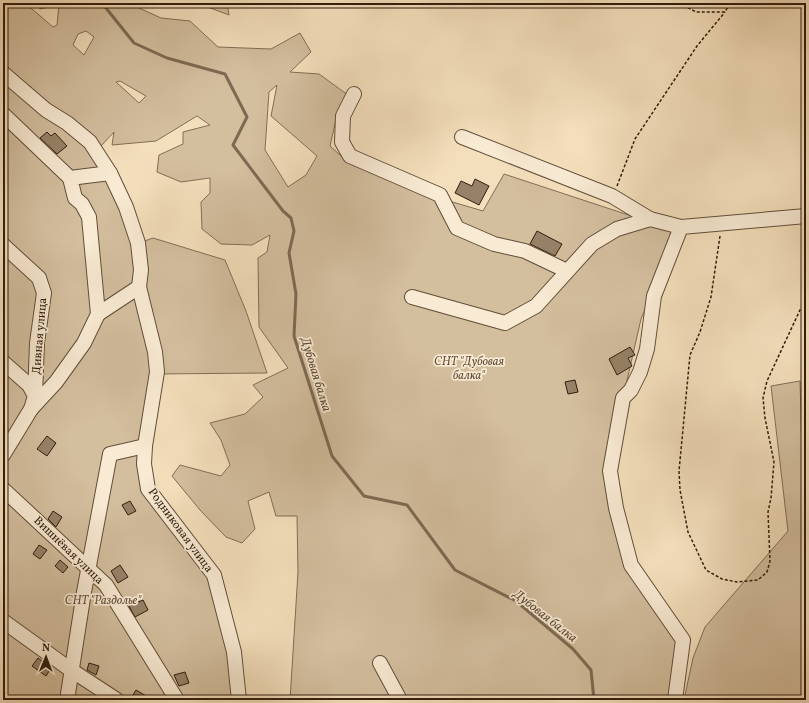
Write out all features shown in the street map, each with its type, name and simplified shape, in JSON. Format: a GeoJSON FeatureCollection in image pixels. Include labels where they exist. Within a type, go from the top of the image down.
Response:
{"type":"FeatureCollection","features":[{"type":"Feature","properties":{"kind":"street","name":"Родниковая улица"},"geometry":{"type":"LineString","coordinates":[[3,73],[46,110],[66,123],[90,142],[110,174],[126,207],[138,244],[141,270],[139,288],[156,352],[157,372],[145,446],[144,464],[148,489],[214,575],[234,652],[239,700]]}},
{"type":"Feature","properties":{"kind":"street"},"geometry":{"type":"LineString","coordinates":[[354,94],[343,116],[342,142],[350,156],[440,195],[457,228],[494,244],[525,251],[567,271]]}},
{"type":"Feature","properties":{"kind":"street"},"geometry":{"type":"LineString","coordinates":[[3,114],[70,178],[75,198],[82,204],[90,217],[98,314],[84,343],[56,382],[33,402],[3,455]]}},
{"type":"Feature","properties":{"kind":"street"},"geometry":{"type":"LineString","coordinates":[[462,137],[612,196],[650,219],[681,227],[806,216]]}},
{"type":"Feature","properties":{"kind":"street"},"geometry":{"type":"LineString","coordinates":[[70,178],[110,174]]}},
{"type":"Feature","properties":{"kind":"street"},"geometry":{"type":"LineString","coordinates":[[412,297],[505,323],[536,306],[592,244],[618,229],[650,219]]}},
{"type":"Feature","properties":{"kind":"street"},"geometry":{"type":"LineString","coordinates":[[675,700],[683,640],[631,565],[616,508],[610,471],[624,398],[631,390],[640,372],[647,349],[654,296],[681,227]]}},
{"type":"Feature","properties":{"kind":"street","name":"Дивная улица"},"geometry":{"type":"LineString","coordinates":[[3,245],[39,278],[44,293],[37,343],[33,402]]}},
{"type":"Feature","properties":{"kind":"street"},"geometry":{"type":"LineString","coordinates":[[98,314],[139,288]]}},
{"type":"Feature","properties":{"kind":"street"},"geometry":{"type":"LineString","coordinates":[[3,362],[29,385],[33,402]]}},
{"type":"Feature","properties":{"kind":"street"},"geometry":{"type":"LineString","coordinates":[[67,700],[71,670],[110,454],[145,446]]}},
{"type":"Feature","properties":{"kind":"street","name":"Вишнёвая улица"},"geometry":{"type":"LineString","coordinates":[[3,489],[106,585],[177,700]]}},
{"type":"Feature","properties":{"kind":"street"},"geometry":{"type":"LineString","coordinates":[[3,621],[71,670],[117,700]]}},
{"type":"Feature","properties":{"kind":"street"},"geometry":{"type":"LineString","coordinates":[[380,663],[400,700]]}},
{"type":"Feature","properties":{"kind":"path"},"geometry":{"type":"LineString","coordinates":[[679,3],[696,12],[725,12]]}},
{"type":"Feature","properties":{"kind":"path"},"geometry":{"type":"LineString","coordinates":[[612,196],[624,172],[628,155],[635,139],[697,46],[725,12],[730,3]]}},
{"type":"Feature","properties":{"kind":"path"},"geometry":{"type":"LineString","coordinates":[[722,223],[711,297],[700,332],[690,355],[679,470],[680,490],[688,532],[706,570],[722,579],[737,582],[758,580],[767,572],[770,561],[768,512],[771,498],[774,462],[764,418],[763,398],[767,381],[806,297]]}},
{"type":"Feature","properties":{"kind":"green space"},"geometry":{"type":"Polygon","coordinates":[[[3,3],[25,3],[53,27],[57,25],[59,5],[40,9],[36,3],[128,3],[161,18],[190,21],[218,47],[271,49],[300,33],[311,52],[290,72],[319,74],[348,95],[337,115],[330,146],[350,164],[422,193],[483,211],[504,174],[677,231],[641,319],[623,398],[609,480],[628,550],[676,619],[677,700],[290,700],[298,572],[297,516],[276,516],[269,492],[248,501],[255,529],[242,543],[226,537],[200,510],[172,476],[180,465],[221,476],[230,465],[221,440],[210,423],[245,414],[263,397],[253,385],[288,368],[259,327],[258,258],[267,252],[270,235],[252,245],[221,244],[202,229],[201,202],[210,193],[210,178],[181,182],[157,172],[159,155],[183,144],[183,132],[210,125],[197,116],[156,141],[112,145],[114,132],[100,147],[142,242],[153,238],[225,260],[246,311],[267,373],[153,374],[143,485],[208,575],[229,651],[234,700],[3,700],[3,3]],[[86,31],[78,34],[73,45],[84,55],[94,37],[86,31]],[[120,81],[116,82],[139,103],[146,96],[120,81]],[[277,85],[269,92],[265,150],[288,187],[306,175],[317,156],[271,116],[277,85]]]}},
{"type":"Feature","properties":{"kind":"green space"},"geometry":{"type":"Polygon","coordinates":[[[197,3],[227,3],[229,15],[197,3]]]}},
{"type":"Feature","properties":{"kind":"green space"},"geometry":{"type":"Polygon","coordinates":[[[800,381],[804,526],[806,527],[806,700],[684,700],[693,658],[705,627],[788,531],[771,386],[800,381]]]}},
{"type":"Feature","properties":{"kind":"building"},"geometry":{"type":"Polygon","coordinates":[[[47,132],[51,136],[55,133],[67,146],[57,154],[40,138],[47,132]]]}},
{"type":"Feature","properties":{"kind":"building"},"geometry":{"type":"Polygon","coordinates":[[[475,179],[489,186],[479,205],[455,193],[461,181],[472,186],[475,179]]]}},
{"type":"Feature","properties":{"kind":"building"},"geometry":{"type":"Polygon","coordinates":[[[537,231],[562,244],[555,256],[530,244],[537,231]]]}},
{"type":"Feature","properties":{"kind":"building"},"geometry":{"type":"Polygon","coordinates":[[[630,347],[635,355],[628,358],[632,366],[617,375],[609,359],[630,347]]]}},
{"type":"Feature","properties":{"kind":"building"},"geometry":{"type":"Polygon","coordinates":[[[575,380],[578,392],[568,394],[565,382],[575,380]]]}},
{"type":"Feature","properties":{"kind":"building"},"geometry":{"type":"Polygon","coordinates":[[[47,436],[56,443],[47,456],[37,449],[47,436]]]}},
{"type":"Feature","properties":{"kind":"building"},"geometry":{"type":"Polygon","coordinates":[[[130,501],[136,511],[128,515],[122,505],[130,501]]]}},
{"type":"Feature","properties":{"kind":"building"},"geometry":{"type":"Polygon","coordinates":[[[53,511],[62,517],[56,527],[48,519],[53,511]]]}},
{"type":"Feature","properties":{"kind":"building"},"geometry":{"type":"Polygon","coordinates":[[[39,545],[47,550],[40,559],[33,554],[39,545]]]}},
{"type":"Feature","properties":{"kind":"building"},"geometry":{"type":"Polygon","coordinates":[[[60,560],[68,567],[63,573],[55,566],[60,560]]]}},
{"type":"Feature","properties":{"kind":"building"},"geometry":{"type":"Polygon","coordinates":[[[120,565],[128,577],[118,583],[111,571],[120,565]]]}},
{"type":"Feature","properties":{"kind":"building"},"geometry":{"type":"Polygon","coordinates":[[[143,600],[148,610],[135,617],[129,606],[143,600]]]}},
{"type":"Feature","properties":{"kind":"building"},"geometry":{"type":"Polygon","coordinates":[[[38,658],[51,668],[46,676],[32,666],[38,658]]]}},
{"type":"Feature","properties":{"kind":"building"},"geometry":{"type":"Polygon","coordinates":[[[89,663],[99,666],[96,675],[87,670],[89,663]]]}},
{"type":"Feature","properties":{"kind":"building"},"geometry":{"type":"Polygon","coordinates":[[[185,672],[189,683],[179,686],[174,675],[185,672]]]}},
{"type":"Feature","properties":{"kind":"building"},"geometry":{"type":"Polygon","coordinates":[[[136,690],[153,700],[130,700],[136,690]]]}},
{"type":"Feature","properties":{"kind":"waterway","name":"Дубовая балка"},"geometry":{"type":"LineString","coordinates":[[102,3],[134,43],[167,58],[225,74],[247,117],[233,145],[283,211],[291,218],[294,231],[289,253],[296,294],[294,336],[332,456],[364,496],[407,505],[455,570],[516,601],[573,649],[591,670],[594,700]]}},
{"type":"Feature","properties":{"kind":"park label","name":"СНТ \"Дубовая балка\""},"geometry":{"type":"Point","coordinates":[469,368]}},
{"type":"Feature","properties":{"kind":"park label","name":"СНТ \"Раздолье\""},"geometry":{"type":"Point","coordinates":[103,600]}}]}
